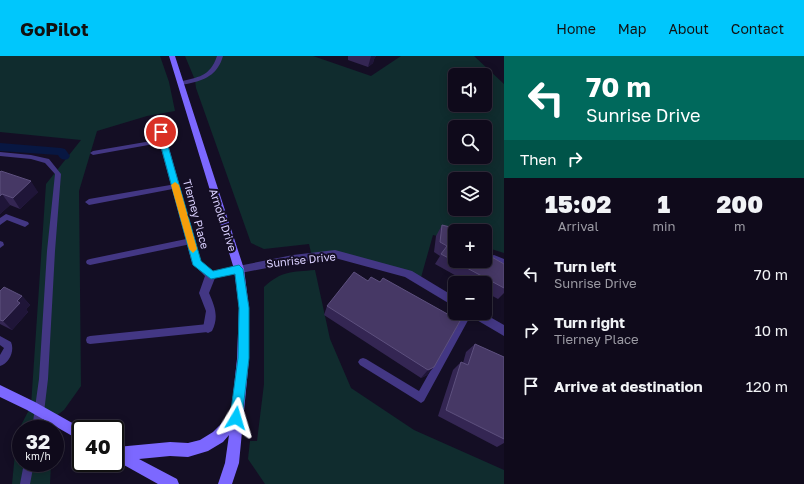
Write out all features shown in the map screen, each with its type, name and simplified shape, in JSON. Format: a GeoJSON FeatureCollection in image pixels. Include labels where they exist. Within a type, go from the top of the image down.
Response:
{"type":"FeatureCollection","features":[{"type":"Feature","properties":{"kind":"street","name":"Arnold Drive"},"geometry":{"type":"LineString","coordinates":[[172,56],[239,269],[244,308],[243,358],[232,463],[225,484]]}},
{"type":"Feature","properties":{"kind":"street"},"geometry":{"type":"LineString","coordinates":[[181,83],[198,79],[212,73],[217,67],[220,56]]}},
{"type":"Feature","properties":{"kind":"street","name":"Tierney Place"},"geometry":{"type":"LineString","coordinates":[[158,123],[197,263],[211,275]]}},
{"type":"Feature","properties":{"kind":"street","name":"Sunrise Drive"},"geometry":{"type":"LineString","coordinates":[[211,275],[293,259],[335,254],[408,274],[448,298]]}},
{"type":"Feature","properties":{"kind":"street"},"geometry":{"type":"LineString","coordinates":[[208,328],[211,311],[204,293],[211,275]]}},
{"type":"Feature","properties":{"kind":"street"},"geometry":{"type":"LineString","coordinates":[[486,320],[504,331]]}},
{"type":"Feature","properties":{"kind":"street"},"geometry":{"type":"LineString","coordinates":[[0,391],[41,411],[72,430]]}},
{"type":"Feature","properties":{"kind":"street"},"geometry":{"type":"LineString","coordinates":[[124,452],[170,449],[188,450],[203,446],[218,437],[236,418]]}},
{"type":"Feature","properties":{"kind":"street"},"geometry":{"type":"LineString","coordinates":[[124,457],[172,484]]}},
{"type":"Feature","properties":{"kind":"lane"},"geometry":{"type":"LineString","coordinates":[[93,153],[164,141]]}},
{"type":"Feature","properties":{"kind":"lane"},"geometry":{"type":"LineString","coordinates":[[0,154],[31,157],[47,161],[58,174],[53,211],[41,411],[39,420]]}},
{"type":"Feature","properties":{"kind":"lane"},"geometry":{"type":"LineString","coordinates":[[89,202],[176,186]]}},
{"type":"Feature","properties":{"kind":"lane"},"geometry":{"type":"LineString","coordinates":[[0,222],[6,217],[25,224]]}},
{"type":"Feature","properties":{"kind":"lane"},"geometry":{"type":"LineString","coordinates":[[90,262],[191,242]]}},
{"type":"Feature","properties":{"kind":"lane"},"geometry":{"type":"LineString","coordinates":[[494,258],[504,263]]}},
{"type":"Feature","properties":{"kind":"lane"},"geometry":{"type":"LineString","coordinates":[[363,362],[421,398],[464,320]]}},
{"type":"Feature","properties":{"kind":"lane"},"geometry":{"type":"LineString","coordinates":[[90,340],[208,328]]}},
{"type":"Feature","properties":{"kind":"lane"},"geometry":{"type":"LineString","coordinates":[[0,340],[8,345],[9,348],[8,352],[0,362]]}},
{"type":"Feature","properties":{"kind":"lane"},"geometry":{"type":"LineString","coordinates":[[25,484],[27,472]]}},
{"type":"Feature","properties":{"kind":"green space"},"geometry":{"type":"Polygon","coordinates":[[[0,56],[160,56],[169,82],[175,111],[147,116],[97,131],[79,191],[81,386],[64,410],[52,420],[24,420],[31,406],[46,184],[81,140],[0,132],[0,56]]]}},
{"type":"Feature","properties":{"kind":"green space"},"geometry":{"type":"Polygon","coordinates":[[[185,56],[313,56],[371,76],[401,56],[474,56],[487,68],[448,68],[448,112],[492,112],[492,73],[504,84],[504,253],[492,249],[492,224],[448,224],[448,238],[433,235],[420,281],[335,254],[312,257],[309,244],[264,249],[251,243],[196,88],[195,80],[185,56]]]}},
{"type":"Feature","properties":{"kind":"green space"},"geometry":{"type":"Polygon","coordinates":[[[315,270],[330,339],[351,388],[414,430],[504,470],[504,484],[265,484],[248,459],[250,441],[257,441],[264,384],[264,287],[276,278],[287,273],[315,270]]]}},
{"type":"Feature","properties":{"kind":"green space"},"geometry":{"type":"Polygon","coordinates":[[[13,472],[51,472],[50,484],[12,484],[13,472]]]}},
{"type":"Feature","properties":{"kind":"building"},"geometry":{"type":"Polygon","coordinates":[[[1,171],[31,181],[13,198],[2,194],[0,196],[1,171]]]}},
{"type":"Feature","properties":{"kind":"building"},"geometry":{"type":"Polygon","coordinates":[[[442,225],[448,226],[448,258],[441,254],[447,246],[440,242],[442,225]]]}},
{"type":"Feature","properties":{"kind":"building"},"geometry":{"type":"Polygon","coordinates":[[[492,257],[504,264],[504,288],[492,282],[492,276],[482,276],[467,268],[492,268],[492,257]]]}},
{"type":"Feature","properties":{"kind":"building"},"geometry":{"type":"Polygon","coordinates":[[[354,272],[368,281],[371,277],[380,282],[383,278],[448,314],[448,320],[460,321],[434,367],[428,370],[327,306],[354,272]]]}},
{"type":"Feature","properties":{"kind":"building"},"geometry":{"type":"Polygon","coordinates":[[[4,287],[22,296],[17,301],[20,303],[3,321],[0,320],[0,291],[4,287]]]}},
{"type":"Feature","properties":{"kind":"building"},"geometry":{"type":"Polygon","coordinates":[[[475,344],[504,357],[504,439],[446,410],[461,362],[468,365],[475,344]]]}},
{"type":"Feature","properties":{"kind":"waterway"},"geometry":{"type":"LineString","coordinates":[[0,147],[61,152],[64,156]]}},
{"type":"Feature","properties":{"kind":"slow traffic"},"geometry":{"type":"LineString","coordinates":[[175,185],[193,249]]}},
{"type":"Feature","properties":{"kind":"route"},"geometry":{"type":"LineString","coordinates":[[161,132],[197,263],[211,275],[239,269],[244,308],[243,358],[236,418]]}}]}
